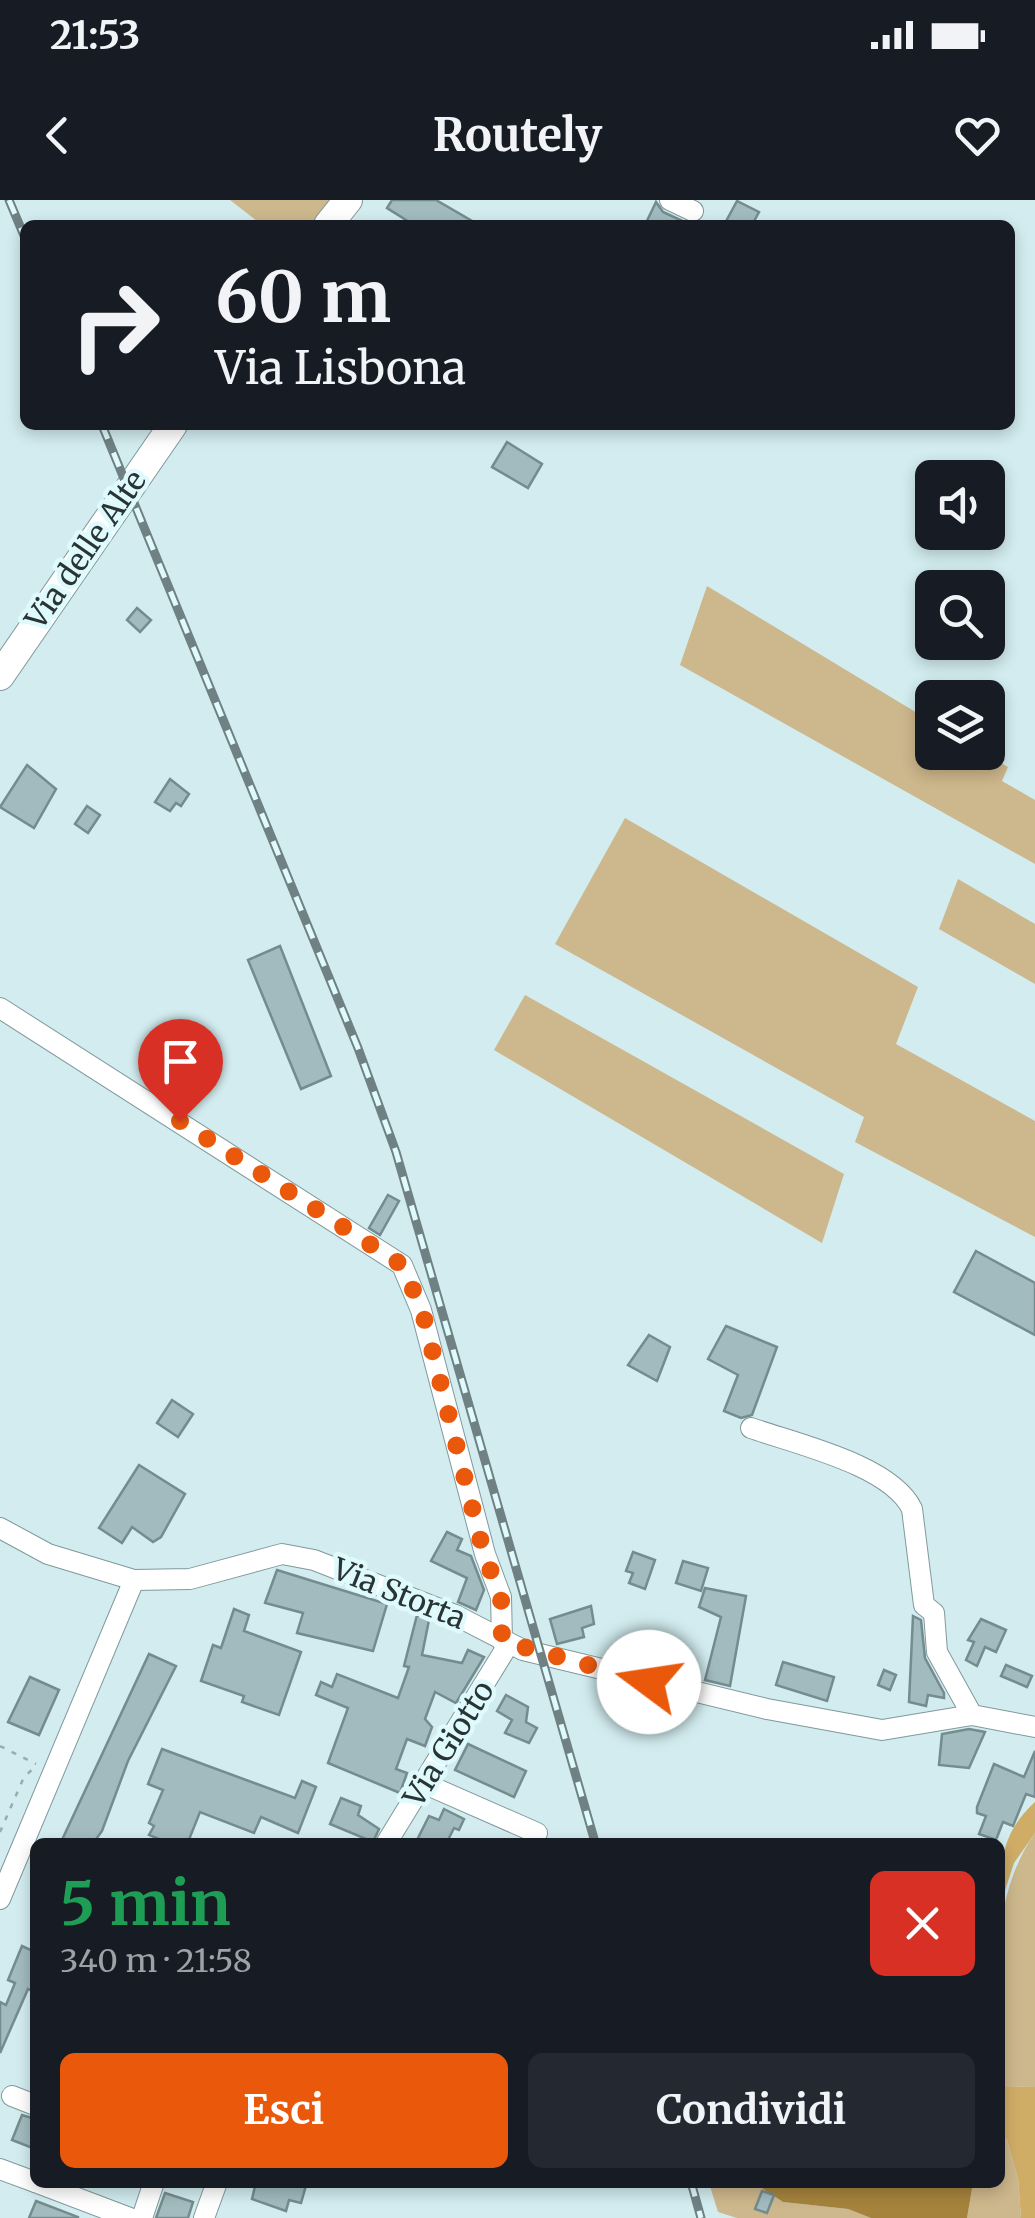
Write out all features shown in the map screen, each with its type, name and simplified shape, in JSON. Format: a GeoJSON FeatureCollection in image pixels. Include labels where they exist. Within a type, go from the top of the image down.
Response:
{"type":"FeatureCollection","features":[{"type":"Feature","properties":{"kind":"street"},"geometry":{"type":"LineString","coordinates":[[332,220],[348,200]]}},
{"type":"Feature","properties":{"kind":"street"},"geometry":{"type":"LineString","coordinates":[[670,200],[693,212]]}},
{"type":"Feature","properties":{"kind":"street","name":"Via delle Alte"},"geometry":{"type":"LineString","coordinates":[[0,676],[171,430]]}},
{"type":"Feature","properties":{"kind":"street"},"geometry":{"type":"LineString","coordinates":[[0,1008],[402,1265],[422,1310],[484,1554],[501,1597],[505,1643]]}},
{"type":"Feature","properties":{"kind":"street"},"geometry":{"type":"LineString","coordinates":[[751,1428],[862,1468],[907,1498],[912,1509],[924,1605],[934,1613],[937,1652],[972,1715]]}},
{"type":"Feature","properties":{"kind":"street","name":"Via Storta"},"geometry":{"type":"LineString","coordinates":[[0,1528],[94,1572],[134,1580],[190,1579],[282,1554],[314,1560],[455,1616],[505,1643],[767,1710],[882,1730],[972,1715],[1035,1727]]}},
{"type":"Feature","properties":{"kind":"street"},"geometry":{"type":"LineString","coordinates":[[0,1899],[134,1580]]}},
{"type":"Feature","properties":{"kind":"street","name":"Via Giotto"},"geometry":{"type":"LineString","coordinates":[[390,1838],[505,1643]]}},
{"type":"Feature","properties":{"kind":"street"},"geometry":{"type":"LineString","coordinates":[[424,1783],[538,1833]]}},
{"type":"Feature","properties":{"kind":"street"},"geometry":{"type":"LineString","coordinates":[[12,2096],[30,2103]]}},
{"type":"Feature","properties":{"kind":"street"},"geometry":{"type":"LineString","coordinates":[[0,2169],[30,2180]]}},
{"type":"Feature","properties":{"kind":"street"},"geometry":{"type":"LineString","coordinates":[[51,2188],[130,2218]]}},
{"type":"Feature","properties":{"kind":"street"},"geometry":{"type":"LineString","coordinates":[[142,2218],[152,2188]]}},
{"type":"Feature","properties":{"kind":"street"},"geometry":{"type":"LineString","coordinates":[[204,2218],[214,2188]]}},
{"type":"Feature","properties":{"kind":"path"},"geometry":{"type":"LineString","coordinates":[[0,1746],[38,1765]]}},
{"type":"Feature","properties":{"kind":"shaded area"},"geometry":{"type":"Polygon","coordinates":[[[230,200],[332,200],[315,220],[256,220],[230,200]]]}},
{"type":"Feature","properties":{"kind":"shaded area"},"geometry":{"type":"Polygon","coordinates":[[[707,586],[915,712],[915,770],[1008,767],[1002,781],[1035,800],[1035,864],[680,665],[707,586]]]}},
{"type":"Feature","properties":{"kind":"shaded area"},"geometry":{"type":"Polygon","coordinates":[[[625,818],[918,987],[896,1044],[1035,1121],[1035,1237],[855,1142],[864,1117],[555,944],[625,818]]]}},
{"type":"Feature","properties":{"kind":"shaded area"},"geometry":{"type":"Polygon","coordinates":[[[958,879],[1035,924],[1035,984],[939,929],[958,879]]]}},
{"type":"Feature","properties":{"kind":"shaded area"},"geometry":{"type":"Polygon","coordinates":[[[525,995],[844,1174],[822,1243],[494,1050],[525,995]]]}},
{"type":"Feature","properties":{"kind":"shaded area"},"geometry":{"type":"Polygon","coordinates":[[[1035,1802],[1035,1833],[1014,1863],[1005,1891],[1005,1850],[1035,1802]]]}},
{"type":"Feature","properties":{"kind":"shaded area"},"geometry":{"type":"Polygon","coordinates":[[[1035,1833],[1035,2087],[1005,2086],[1005,1906],[1019,1861],[1035,1833]]]}},
{"type":"Feature","properties":{"kind":"shaded area"},"geometry":{"type":"Polygon","coordinates":[[[1005,2086],[1035,2087],[1035,2218],[1021,2218],[1018,2178],[1007,2140],[1005,2086]]]}},
{"type":"Feature","properties":{"kind":"shaded area"},"geometry":{"type":"Polygon","coordinates":[[[1005,2139],[1018,2178],[1021,2218],[967,2218],[972,2188],[1005,2188],[1005,2139]]]}},
{"type":"Feature","properties":{"kind":"shaded area"},"geometry":{"type":"Polygon","coordinates":[[[711,2188],[762,2188],[783,2202],[848,2209],[871,2218],[737,2218],[718,2212],[711,2188]]]}},
{"type":"Feature","properties":{"kind":"shaded area"},"geometry":{"type":"Polygon","coordinates":[[[762,2188],[972,2188],[967,2218],[871,2218],[848,2209],[783,2202],[762,2188]]]}},
{"type":"Feature","properties":{"kind":"building"},"geometry":{"type":"Polygon","coordinates":[[[392,200],[436,200],[470,220],[406,220],[387,208],[392,200]]]}},
{"type":"Feature","properties":{"kind":"building"},"geometry":{"type":"Polygon","coordinates":[[[737,201],[759,212],[755,220],[727,220],[737,201]]]}},
{"type":"Feature","properties":{"kind":"building"},"geometry":{"type":"Polygon","coordinates":[[[656,202],[663,212],[680,220],[647,220],[656,202]]]}},
{"type":"Feature","properties":{"kind":"building"},"geometry":{"type":"Polygon","coordinates":[[[507,442],[542,464],[528,488],[492,467],[507,442]]]}},
{"type":"Feature","properties":{"kind":"building"},"geometry":{"type":"Polygon","coordinates":[[[137,608],[151,620],[140,632],[127,620],[137,608]]]}},
{"type":"Feature","properties":{"kind":"building"},"geometry":{"type":"Polygon","coordinates":[[[27,765],[56,789],[34,828],[0,807],[27,765]]]}},
{"type":"Feature","properties":{"kind":"building"},"geometry":{"type":"Polygon","coordinates":[[[170,779],[189,794],[181,806],[176,803],[170,811],[155,802],[170,779]]]}},
{"type":"Feature","properties":{"kind":"building"},"geometry":{"type":"Polygon","coordinates":[[[87,806],[100,815],[88,833],[75,824],[87,806]]]}},
{"type":"Feature","properties":{"kind":"building"},"geometry":{"type":"Polygon","coordinates":[[[280,946],[331,1076],[301,1089],[248,960],[280,946]]]}},
{"type":"Feature","properties":{"kind":"building"},"geometry":{"type":"Polygon","coordinates":[[[388,1195],[399,1201],[380,1235],[369,1228],[388,1195]]]}},
{"type":"Feature","properties":{"kind":"building"},"geometry":{"type":"Polygon","coordinates":[[[976,1251],[1035,1283],[1035,1335],[954,1292],[976,1251]]]}},
{"type":"Feature","properties":{"kind":"building"},"geometry":{"type":"Polygon","coordinates":[[[726,1326],[777,1347],[752,1415],[741,1418],[724,1411],[738,1375],[708,1359],[726,1326]]]}},
{"type":"Feature","properties":{"kind":"building"},"geometry":{"type":"Polygon","coordinates":[[[649,1335],[670,1347],[657,1381],[628,1365],[649,1335]]]}},
{"type":"Feature","properties":{"kind":"building"},"geometry":{"type":"Polygon","coordinates":[[[172,1400],[193,1414],[178,1437],[157,1423],[172,1400]]]}},
{"type":"Feature","properties":{"kind":"building"},"geometry":{"type":"Polygon","coordinates":[[[139,1465],[185,1494],[161,1537],[153,1542],[132,1527],[122,1543],[99,1528],[139,1465]]]}},
{"type":"Feature","properties":{"kind":"building"},"geometry":{"type":"Polygon","coordinates":[[[447,1532],[462,1539],[457,1550],[471,1556],[484,1590],[476,1610],[458,1602],[467,1578],[431,1561],[447,1532]]]}},
{"type":"Feature","properties":{"kind":"building"},"geometry":{"type":"Polygon","coordinates":[[[633,1552],[655,1560],[645,1589],[629,1583],[633,1573],[626,1571],[633,1552]]]}},
{"type":"Feature","properties":{"kind":"building"},"geometry":{"type":"Polygon","coordinates":[[[683,1561],[708,1568],[701,1591],[676,1583],[683,1561]]]}},
{"type":"Feature","properties":{"kind":"building"},"geometry":{"type":"Polygon","coordinates":[[[277,1570],[387,1604],[373,1651],[297,1633],[303,1613],[265,1603],[277,1570]]]}},
{"type":"Feature","properties":{"kind":"building"},"geometry":{"type":"Polygon","coordinates":[[[705,1588],[746,1596],[730,1686],[705,1680],[721,1617],[699,1607],[705,1588]]]}},
{"type":"Feature","properties":{"kind":"building"},"geometry":{"type":"Polygon","coordinates":[[[591,1606],[594,1624],[582,1628],[584,1637],[557,1644],[550,1619],[591,1606]]]}},
{"type":"Feature","properties":{"kind":"building"},"geometry":{"type":"Polygon","coordinates":[[[234,1609],[249,1615],[244,1631],[301,1652],[279,1715],[242,1702],[244,1696],[201,1681],[213,1645],[221,1648],[234,1609]]]}},
{"type":"Feature","properties":{"kind":"building"},"geometry":{"type":"Polygon","coordinates":[[[417,1615],[429,1620],[422,1655],[462,1663],[468,1650],[484,1657],[456,1703],[435,1692],[425,1719],[432,1727],[425,1746],[407,1739],[396,1769],[407,1773],[400,1793],[328,1763],[348,1708],[316,1695],[321,1682],[332,1687],[337,1674],[398,1698],[409,1667],[404,1666],[417,1615]]]}},
{"type":"Feature","properties":{"kind":"building"},"geometry":{"type":"Polygon","coordinates":[[[913,1616],[921,1620],[925,1658],[944,1693],[944,1698],[928,1695],[926,1706],[909,1702],[913,1616]]]}},
{"type":"Feature","properties":{"kind":"building"},"geometry":{"type":"Polygon","coordinates":[[[981,1619],[1006,1630],[996,1652],[985,1647],[977,1666],[966,1660],[974,1642],[968,1640],[981,1619]]]}},
{"type":"Feature","properties":{"kind":"building"},"geometry":{"type":"Polygon","coordinates":[[[149,1654],[176,1666],[128,1761],[102,1831],[97,1838],[63,1838],[149,1654]]]}},
{"type":"Feature","properties":{"kind":"building"},"geometry":{"type":"Polygon","coordinates":[[[783,1662],[834,1677],[827,1701],[776,1685],[783,1662]]]}},
{"type":"Feature","properties":{"kind":"building"},"geometry":{"type":"Polygon","coordinates":[[[1006,1665],[1032,1676],[1027,1687],[1001,1676],[1006,1665]]]}},
{"type":"Feature","properties":{"kind":"building"},"geometry":{"type":"Polygon","coordinates":[[[884,1670],[896,1675],[890,1690],[878,1685],[884,1670]]]}},
{"type":"Feature","properties":{"kind":"building"},"geometry":{"type":"Polygon","coordinates":[[[30,1677],[59,1690],[39,1735],[8,1722],[30,1677]]]}},
{"type":"Feature","properties":{"kind":"building"},"geometry":{"type":"Polygon","coordinates":[[[506,1695],[528,1707],[526,1722],[537,1728],[529,1743],[505,1733],[512,1720],[497,1711],[506,1695]]]}},
{"type":"Feature","properties":{"kind":"building"},"geometry":{"type":"Polygon","coordinates":[[[969,1729],[985,1732],[969,1768],[939,1765],[942,1734],[969,1729]]]}},
{"type":"Feature","properties":{"kind":"building"},"geometry":{"type":"Polygon","coordinates":[[[468,1744],[526,1771],[514,1797],[455,1770],[468,1744]]]}},
{"type":"Feature","properties":{"kind":"building"},"geometry":{"type":"Polygon","coordinates":[[[162,1749],[295,1798],[302,1781],[316,1787],[298,1833],[261,1817],[254,1833],[200,1812],[190,1838],[156,1838],[149,1835],[154,1826],[149,1823],[163,1790],[148,1784],[162,1749]]]}},
{"type":"Feature","properties":{"kind":"building"},"geometry":{"type":"Polygon","coordinates":[[[1035,1751],[1035,1797],[1026,1794],[1013,1826],[1003,1822],[997,1838],[979,1834],[986,1816],[977,1813],[977,1807],[994,1764],[1024,1777],[1035,1751]]]}},
{"type":"Feature","properties":{"kind":"building"},"geometry":{"type":"Polygon","coordinates":[[[341,1798],[361,1806],[358,1815],[379,1829],[375,1838],[363,1838],[330,1824],[341,1798]]]}},
{"type":"Feature","properties":{"kind":"building"},"geometry":{"type":"Polygon","coordinates":[[[444,1809],[464,1819],[449,1838],[418,1838],[429,1816],[439,1820],[444,1809]]]}},
{"type":"Feature","properties":{"kind":"building"},"geometry":{"type":"Polygon","coordinates":[[[22,1946],[30,1950],[30,1990],[0,2053],[0,2002],[6,2005],[15,1983],[8,1980],[22,1946]]]}},
{"type":"Feature","properties":{"kind":"building"},"geometry":{"type":"Polygon","coordinates":[[[22,2115],[30,2117],[30,2147],[12,2140],[22,2115]]]}},
{"type":"Feature","properties":{"kind":"building"},"geometry":{"type":"Polygon","coordinates":[[[255,2188],[305,2188],[301,2203],[289,2200],[286,2211],[252,2199],[255,2188]]]}},
{"type":"Feature","properties":{"kind":"building"},"geometry":{"type":"Polygon","coordinates":[[[762,2191],[774,2195],[767,2213],[755,2209],[762,2191]]]}},
{"type":"Feature","properties":{"kind":"building"},"geometry":{"type":"Polygon","coordinates":[[[165,2193],[193,2202],[188,2218],[156,2218],[165,2193]]]}},
{"type":"Feature","properties":{"kind":"building"},"geometry":{"type":"Polygon","coordinates":[[[36,2201],[78,2217],[78,2218],[29,2218],[36,2201]]]}},
{"type":"Feature","properties":{"kind":"railway"},"geometry":{"type":"LineString","coordinates":[[9,200],[20,226]]}},
{"type":"Feature","properties":{"kind":"railway"},"geometry":{"type":"LineString","coordinates":[[104,430],[358,1048],[396,1152],[594,1838]]}},
{"type":"Feature","properties":{"kind":"railway"},"geometry":{"type":"LineString","coordinates":[[693,2188],[701,2218]]}},
{"type":"Feature","properties":{"kind":"route"},"geometry":{"type":"LineString","coordinates":[[180,1121],[402,1265],[422,1310],[450,1408],[484,1554],[501,1597],[505,1619],[502,1641],[523,1650],[649,1682]]}}]}
